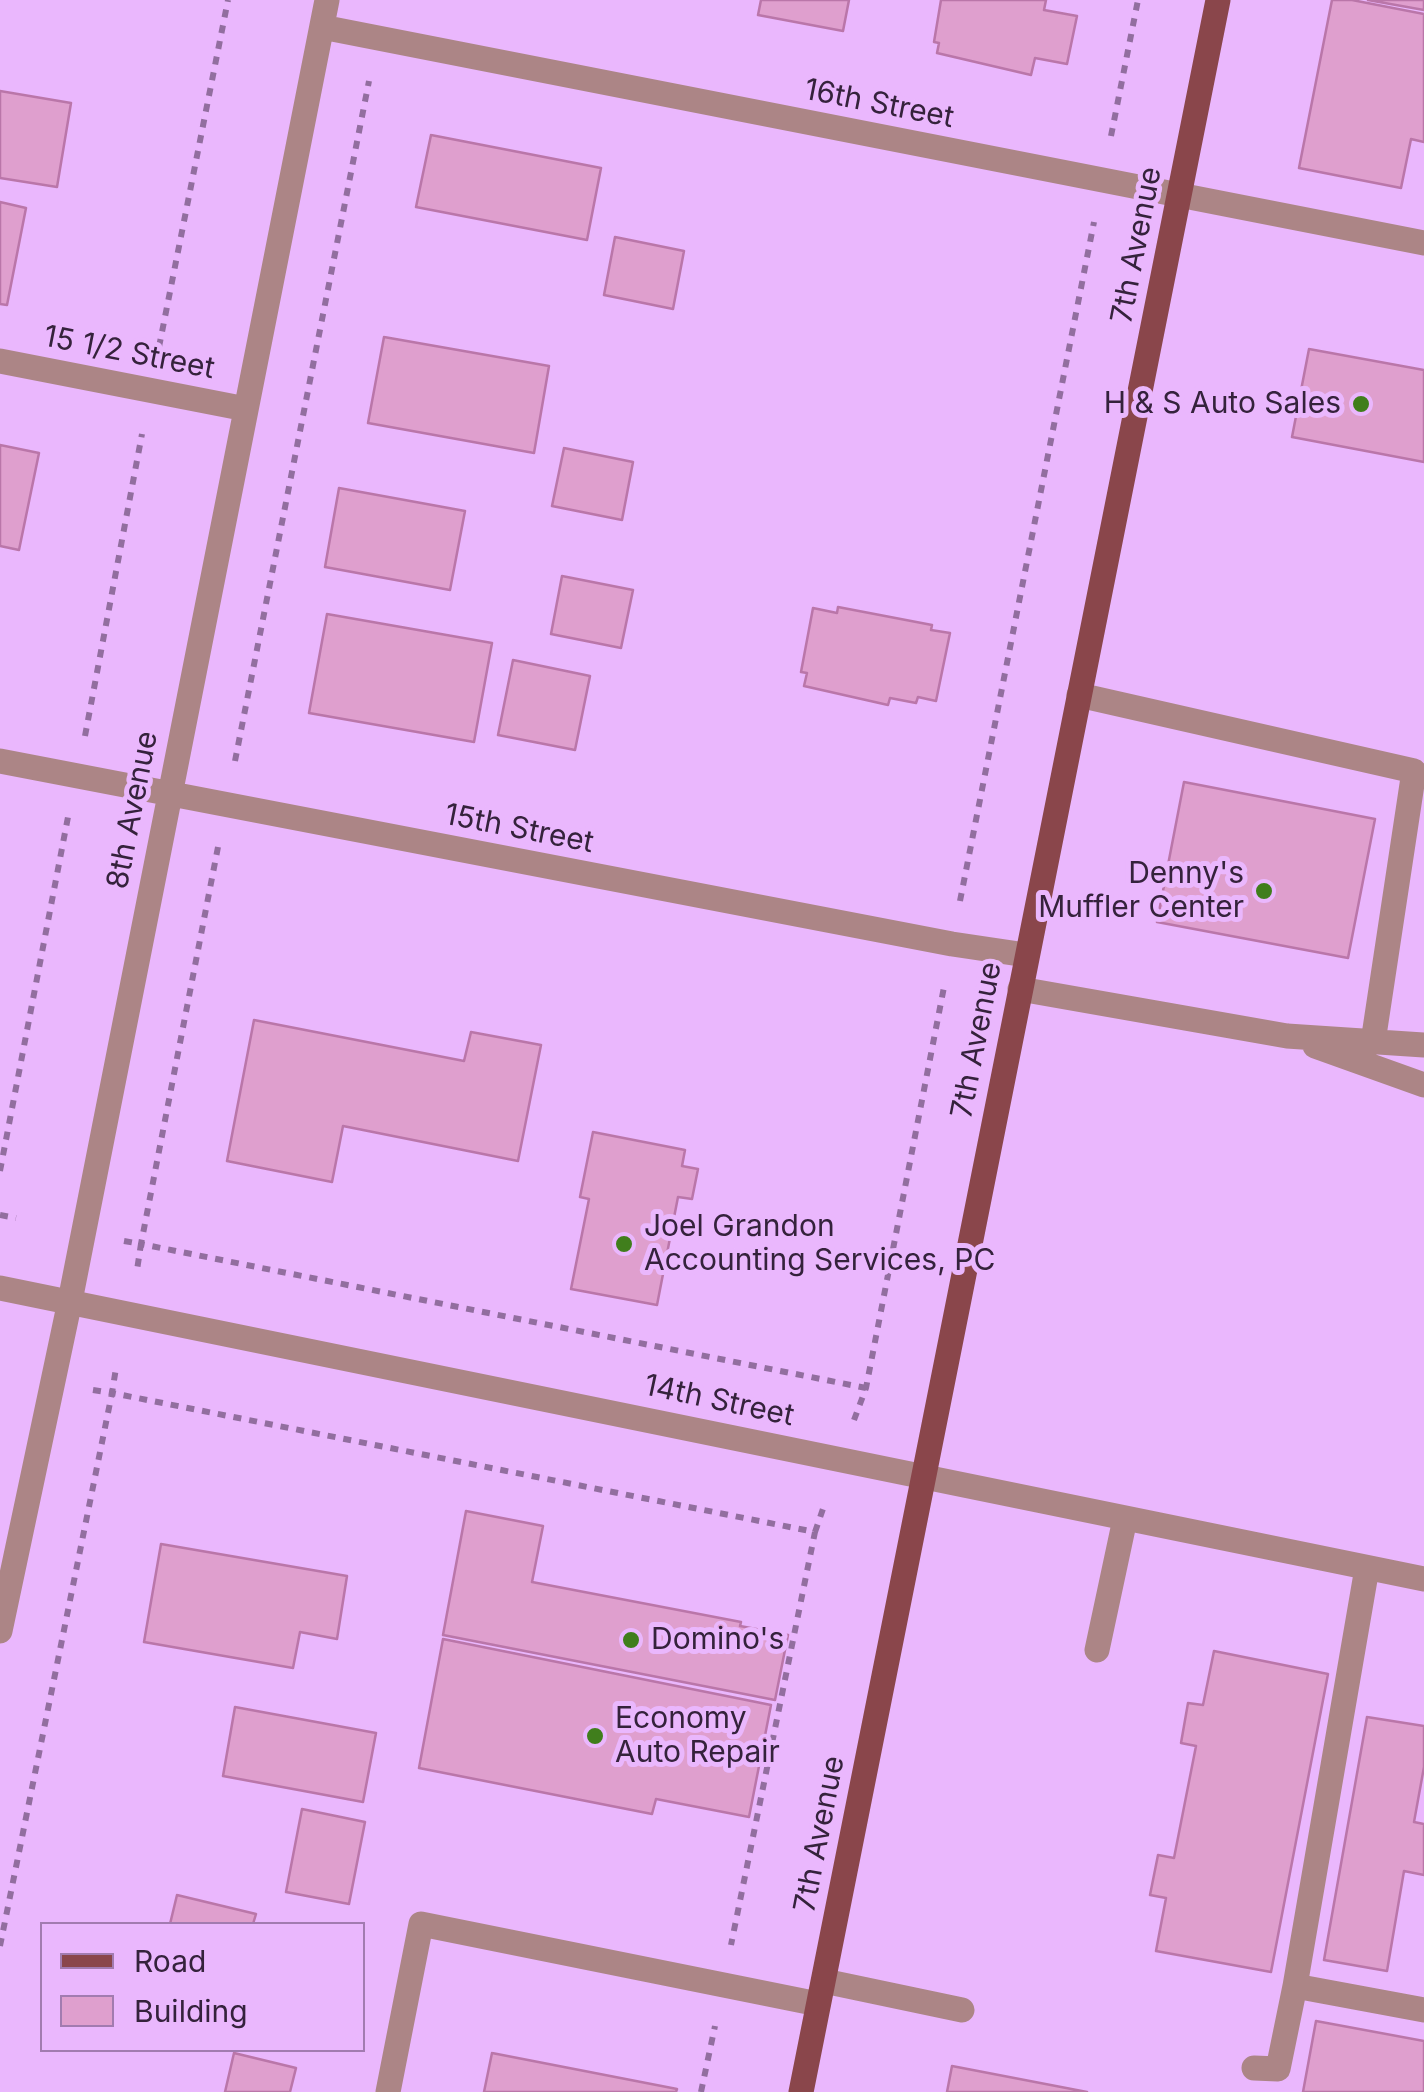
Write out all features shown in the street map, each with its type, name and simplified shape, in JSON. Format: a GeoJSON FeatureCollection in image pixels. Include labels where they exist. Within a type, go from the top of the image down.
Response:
{"type":"FeatureCollection","features":[{"type":"Feature","properties":{"kind":"main road","name":"7th Avenue"},"geometry":{"type":"LineString","coordinates":[[801,2092],[1218,0]]}},
{"type":"Feature","properties":{"kind":"street","name":"8th Avenue"},"geometry":{"type":"LineString","coordinates":[[0,1631],[70,1301],[327,0]]}},
{"type":"Feature","properties":{"kind":"street","name":"16th Street"},"geometry":{"type":"LineString","coordinates":[[322,26],[1424,244]]}},
{"type":"Feature","properties":{"kind":"street","name":"15 1/2 Street"},"geometry":{"type":"LineString","coordinates":[[0,361],[246,409]]}},
{"type":"Feature","properties":{"kind":"street"},"geometry":{"type":"LineString","coordinates":[[1079,695],[1414,771],[1372,1042]]}},
{"type":"Feature","properties":{"kind":"street","name":"15th Street"},"geometry":{"type":"LineString","coordinates":[[0,761],[1026,955]]}},
{"type":"Feature","properties":{"kind":"street"},"geometry":{"type":"LineString","coordinates":[[1020,989],[1287,1036],[1424,1045]]}},
{"type":"Feature","properties":{"kind":"street"},"geometry":{"type":"LineString","coordinates":[[1287,1036],[1424,1085]]}},
{"type":"Feature","properties":{"kind":"street","name":"14th Street"},"geometry":{"type":"LineString","coordinates":[[0,1288],[1424,1580]]}},
{"type":"Feature","properties":{"kind":"street"},"geometry":{"type":"LineString","coordinates":[[1098,1650],[1125,1519]]}},
{"type":"Feature","properties":{"kind":"street"},"geometry":{"type":"LineString","coordinates":[[1254,2068],[1278,2069],[1367,1568]]}},
{"type":"Feature","properties":{"kind":"street"},"geometry":{"type":"LineString","coordinates":[[388,2092],[421,1924],[723,1984],[962,2010]]}},
{"type":"Feature","properties":{"kind":"street"},"geometry":{"type":"LineString","coordinates":[[1295,1986],[1424,2010]]}},
{"type":"Feature","properties":{"kind":"path"},"geometry":{"type":"LineString","coordinates":[[156,361],[228,0]]}},
{"type":"Feature","properties":{"kind":"path"},"geometry":{"type":"LineString","coordinates":[[701,2092],[815,1532],[866,1388],[1138,0]]}},
{"type":"Feature","properties":{"kind":"path"},"geometry":{"type":"LineString","coordinates":[[83,745],[142,432]]}},
{"type":"Feature","properties":{"kind":"path"},"geometry":{"type":"LineString","coordinates":[[0,1171],[69,811]]}},
{"type":"Feature","properties":{"kind":"path"},"geometry":{"type":"LineString","coordinates":[[0,1215],[16,1218]]}},
{"type":"Feature","properties":{"kind":"path"},"geometry":{"type":"LineString","coordinates":[[121,1240],[141,1244],[137,1270]]}},
{"type":"Feature","properties":{"kind":"path"},"geometry":{"type":"LineString","coordinates":[[0,1946],[116,1368]]}},
{"type":"Feature","properties":{"kind":"path"},"geometry":{"type":"LineString","coordinates":[[90,1389],[815,1532]]}},
{"type":"Feature","properties":{"kind":"building"},"geometry":{"type":"Polygon","coordinates":[[[761,0],[849,0],[843,31],[758,15],[761,0]]]}},
{"type":"Feature","properties":{"kind":"building"},"geometry":{"type":"Polygon","coordinates":[[[941,0],[1046,0],[1044,10],[1077,16],[1067,64],[1035,58],[1031,75],[937,53],[939,43],[934,42],[941,0]]]}},
{"type":"Feature","properties":{"kind":"building"},"geometry":{"type":"Polygon","coordinates":[[[1332,0],[1352,0],[1424,14],[1424,142],[1411,139],[1401,188],[1299,168],[1332,0]]]}},
{"type":"Feature","properties":{"kind":"building"},"geometry":{"type":"Polygon","coordinates":[[[1368,0],[1424,0],[1424,10],[1368,0]]]}},
{"type":"Feature","properties":{"kind":"building"},"geometry":{"type":"Polygon","coordinates":[[[0,91],[71,103],[57,187],[0,178],[0,91]]]}},
{"type":"Feature","properties":{"kind":"building"},"geometry":{"type":"Polygon","coordinates":[[[431,135],[601,168],[587,240],[416,207],[431,135]]]}},
{"type":"Feature","properties":{"kind":"building"},"geometry":{"type":"Polygon","coordinates":[[[0,202],[26,208],[7,305],[0,304],[0,202]]]}},
{"type":"Feature","properties":{"kind":"building"},"geometry":{"type":"Polygon","coordinates":[[[615,237],[684,251],[673,309],[604,295],[615,237]]]}},
{"type":"Feature","properties":{"kind":"building"},"geometry":{"type":"Polygon","coordinates":[[[384,337],[549,366],[534,453],[368,423],[384,337]]]}},
{"type":"Feature","properties":{"kind":"building","name":"H & S Auto Sales"},"geometry":{"type":"Polygon","coordinates":[[[1309,349],[1424,370],[1424,462],[1292,437],[1309,349]]]}},
{"type":"Feature","properties":{"kind":"building"},"geometry":{"type":"Polygon","coordinates":[[[0,445],[39,453],[19,550],[0,546],[0,445]]]}},
{"type":"Feature","properties":{"kind":"building"},"geometry":{"type":"Polygon","coordinates":[[[564,448],[633,462],[622,520],[552,506],[564,448]]]}},
{"type":"Feature","properties":{"kind":"building"},"geometry":{"type":"Polygon","coordinates":[[[339,488],[465,511],[450,590],[325,567],[339,488]]]}},
{"type":"Feature","properties":{"kind":"building"},"geometry":{"type":"Polygon","coordinates":[[[562,576],[633,590],[621,648],[551,634],[562,576]]]}},
{"type":"Feature","properties":{"kind":"building"},"geometry":{"type":"Polygon","coordinates":[[[838,607],[932,625],[931,630],[950,633],[936,701],[918,697],[916,703],[890,698],[888,705],[804,686],[807,673],[801,672],[813,608],[837,613],[838,607]]]}},
{"type":"Feature","properties":{"kind":"building"},"geometry":{"type":"Polygon","coordinates":[[[327,614],[492,643],[474,742],[309,713],[327,614]]]}},
{"type":"Feature","properties":{"kind":"building"},"geometry":{"type":"Polygon","coordinates":[[[513,660],[590,676],[575,750],[498,735],[513,660]]]}},
{"type":"Feature","properties":{"kind":"building"},"geometry":{"type":"Polygon","coordinates":[[[1184,782],[1375,819],[1348,958],[1157,922],[1184,782]]]}},
{"type":"Feature","properties":{"kind":"building"},"geometry":{"type":"Polygon","coordinates":[[[254,1020],[464,1061],[471,1032],[541,1045],[518,1161],[343,1126],[332,1182],[227,1161],[254,1020]]]}},
{"type":"Feature","properties":{"kind":"building","name":"Joel Grandon Accounting Services, PC"},"geometry":{"type":"Polygon","coordinates":[[[593,1132],[685,1150],[682,1166],[698,1169],[692,1199],[678,1197],[657,1305],[571,1289],[589,1199],[580,1197],[593,1132]]]}},
{"type":"Feature","properties":{"kind":"building"},"geometry":{"type":"Polygon","coordinates":[[[466,1511],[543,1526],[532,1582],[741,1622],[740,1626],[788,1635],[775,1700],[443,1635],[466,1511]]]}},
{"type":"Feature","properties":{"kind":"building"},"geometry":{"type":"Polygon","coordinates":[[[161,1544],[347,1576],[337,1639],[300,1632],[293,1668],[144,1642],[161,1544]]]}},
{"type":"Feature","properties":{"kind":"building","name":"Economy Auto Repair"},"geometry":{"type":"Polygon","coordinates":[[[443,1639],[771,1705],[749,1817],[656,1799],[652,1814],[419,1768],[443,1639]]]}},
{"type":"Feature","properties":{"kind":"building"},"geometry":{"type":"Polygon","coordinates":[[[1214,1651],[1328,1674],[1271,1972],[1156,1951],[1166,1898],[1150,1895],[1158,1855],[1174,1858],[1196,1746],[1181,1743],[1188,1703],[1203,1705],[1214,1651]]]}},
{"type":"Feature","properties":{"kind":"building"},"geometry":{"type":"Polygon","coordinates":[[[235,1707],[376,1733],[363,1802],[223,1776],[235,1707]]]}},
{"type":"Feature","properties":{"kind":"building"},"geometry":{"type":"Polygon","coordinates":[[[1367,1717],[1424,1726],[1424,1767],[1414,1822],[1424,1824],[1424,1875],[1404,1871],[1387,1971],[1324,1960],[1367,1717]]]}},
{"type":"Feature","properties":{"kind":"building"},"geometry":{"type":"Polygon","coordinates":[[[302,1809],[365,1822],[349,1904],[286,1892],[302,1809]]]}},
{"type":"Feature","properties":{"kind":"building"},"geometry":{"type":"Polygon","coordinates":[[[177,1895],[256,1914],[254,1922],[170,1922],[177,1895]]]}},
{"type":"Feature","properties":{"kind":"building"},"geometry":{"type":"Polygon","coordinates":[[[1316,2021],[1424,2041],[1424,2092],[1303,2092],[1316,2021]]]}},
{"type":"Feature","properties":{"kind":"building"},"geometry":{"type":"Polygon","coordinates":[[[234,2053],[296,2068],[290,2092],[225,2092],[234,2053]]]}},
{"type":"Feature","properties":{"kind":"building"},"geometry":{"type":"Polygon","coordinates":[[[492,2053],[677,2089],[484,2092],[492,2053]]]}},
{"type":"Feature","properties":{"kind":"building"},"geometry":{"type":"Polygon","coordinates":[[[952,2066],[1087,2092],[947,2092],[952,2066]]]}},
{"type":"Feature","properties":{"kind":"place","name":"H & S Auto Sales"},"geometry":{"type":"Point","coordinates":[1361,404]}},
{"type":"Feature","properties":{"kind":"place","name":"Denny's Muffler Center"},"geometry":{"type":"Point","coordinates":[1264,891]}},
{"type":"Feature","properties":{"kind":"place","name":"Joel Grandon Accounting Services, PC"},"geometry":{"type":"Point","coordinates":[624,1244]}},
{"type":"Feature","properties":{"kind":"place","name":"Domino's"},"geometry":{"type":"Point","coordinates":[631,1640]}},
{"type":"Feature","properties":{"kind":"place","name":"Economy Auto Repair"},"geometry":{"type":"Point","coordinates":[595,1736]}}]}
